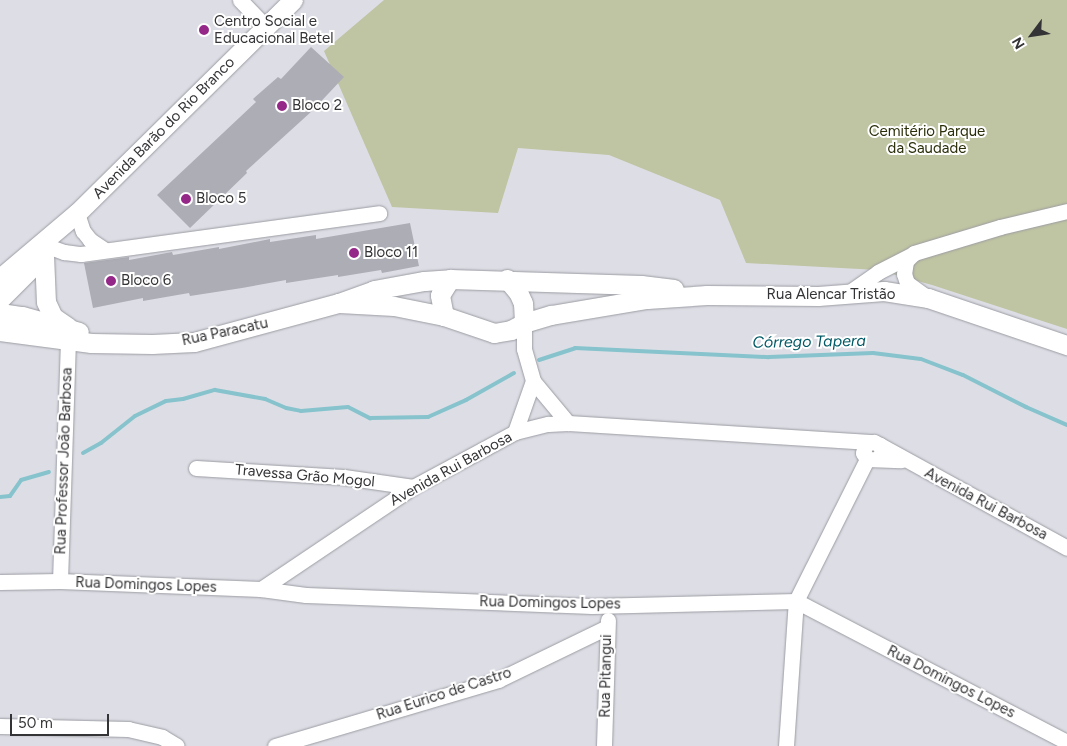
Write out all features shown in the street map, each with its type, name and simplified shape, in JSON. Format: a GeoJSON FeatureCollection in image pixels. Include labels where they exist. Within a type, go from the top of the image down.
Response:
{"type":"FeatureCollection","features":[{"type":"Feature","properties":{"kind":"main road","name":"Avenida Barão do Rio Branco"},"geometry":{"type":"LineString","coordinates":[[0,278],[77,213],[293,0]]}},
{"type":"Feature","properties":{"kind":"main road","name":"Avenida Barão do Rio Branco"},"geometry":{"type":"LineString","coordinates":[[0,299],[47,251],[77,213]]}},
{"type":"Feature","properties":{"kind":"main road"},"geometry":{"type":"LineString","coordinates":[[47,251],[46,302],[53,317],[72,336]]}},
{"type":"Feature","properties":{"kind":"main road"},"geometry":{"type":"LineString","coordinates":[[444,316],[440,295],[450,279]]}},
{"type":"Feature","properties":{"kind":"main road"},"geometry":{"type":"LineString","coordinates":[[494,333],[510,330],[524,323],[523,303],[518,292],[506,279]]}},
{"type":"Feature","properties":{"kind":"main road","name":"Rua Paracatu"},"geometry":{"type":"LineString","coordinates":[[0,331],[72,336],[108,342],[152,344],[194,342],[339,303],[374,290],[424,281],[506,279]]}},
{"type":"Feature","properties":{"kind":"main road","name":"Rua Alencar Tristão"},"geometry":{"type":"LineString","coordinates":[[506,279],[642,285],[707,295]]}},
{"type":"Feature","properties":{"kind":"main road","name":"Rua Alencar Tristão"},"geometry":{"type":"LineString","coordinates":[[524,323],[551,315],[647,299],[707,295],[847,294],[884,291],[928,298],[1067,345]]}},
{"type":"Feature","properties":{"kind":"main road","name":"Rua Paracatu"},"geometry":{"type":"LineString","coordinates":[[339,303],[394,306],[444,316],[494,333]]}},
{"type":"Feature","properties":{"kind":"main road","name":"Rua Paracatu"},"geometry":{"type":"LineString","coordinates":[[0,313],[22,316],[72,336]]}},
{"type":"Feature","properties":{"kind":"street"},"geometry":{"type":"LineString","coordinates":[[240,0],[266,27]]}},
{"type":"Feature","properties":{"kind":"street"},"geometry":{"type":"LineString","coordinates":[[847,294],[878,272],[914,253],[981,233],[1067,211]]}},
{"type":"Feature","properties":{"kind":"street"},"geometry":{"type":"LineString","coordinates":[[77,213],[83,231],[90,240],[105,250]]}},
{"type":"Feature","properties":{"kind":"street"},"geometry":{"type":"LineString","coordinates":[[47,251],[81,254],[379,213]]}},
{"type":"Feature","properties":{"kind":"street"},"geometry":{"type":"LineString","coordinates":[[914,253],[906,261],[904,274],[908,283],[928,298]]}},
{"type":"Feature","properties":{"kind":"street"},"geometry":{"type":"LineString","coordinates":[[524,323],[524,349],[532,381],[568,423]]}},
{"type":"Feature","properties":{"kind":"street"},"geometry":{"type":"LineString","coordinates":[[494,333],[524,349]]}},
{"type":"Feature","properties":{"kind":"street","name":"Rua Professor João Barbosa"},"geometry":{"type":"LineString","coordinates":[[60,581],[72,336]]}},
{"type":"Feature","properties":{"kind":"street"},"geometry":{"type":"LineString","coordinates":[[514,432],[532,381]]}},
{"type":"Feature","properties":{"kind":"street","name":"Avenida Rui Barbosa"},"geometry":{"type":"LineString","coordinates":[[261,589],[413,487],[514,432],[548,424],[568,423],[846,439],[872,452],[905,460],[1067,548]]}},
{"type":"Feature","properties":{"kind":"street"},"geometry":{"type":"LineString","coordinates":[[786,746],[796,601],[872,452]]}},
{"type":"Feature","properties":{"kind":"street","name":"Travessa Grão Mogol"},"geometry":{"type":"LineString","coordinates":[[196,468],[344,477],[413,487]]}},
{"type":"Feature","properties":{"kind":"street"},"geometry":{"type":"LineString","coordinates":[[293,567],[295,581],[306,595]]}},
{"type":"Feature","properties":{"kind":"street","name":"Rua Domingos Lopes"},"geometry":{"type":"LineString","coordinates":[[0,582],[60,581],[261,589],[306,595],[609,606],[796,601],[1067,742]]}},
{"type":"Feature","properties":{"kind":"street","name":"Rua Pitangui"},"geometry":{"type":"LineString","coordinates":[[604,746],[609,606]]}},
{"type":"Feature","properties":{"kind":"street","name":"Rua Eurico de Castro"},"geometry":{"type":"LineString","coordinates":[[275,746],[498,680],[607,627]]}},
{"type":"Feature","properties":{"kind":"street"},"geometry":{"type":"LineString","coordinates":[[0,726],[128,729],[162,737],[177,746]]}},
{"type":"Feature","properties":{"kind":"green space","name":"Cemitério Parque da Saudade"},"geometry":{"type":"Polygon","coordinates":[[[384,0],[1067,0],[1067,329],[932,285],[878,270],[746,263],[720,200],[609,155],[518,148],[498,213],[392,207],[324,51],[384,0]]]}},
{"type":"Feature","properties":{"kind":"building"},"geometry":{"type":"Polygon","coordinates":[[[311,47],[344,77],[312,111],[246,171],[247,173],[190,228],[157,195],[256,102],[253,99],[278,77],[281,79],[311,47]]]}},
{"type":"Feature","properties":{"kind":"building"},"geometry":{"type":"Polygon","coordinates":[[[410,223],[419,266],[382,273],[381,270],[286,283],[286,280],[190,296],[189,293],[143,301],[143,298],[93,308],[84,263],[129,257],[129,260],[172,252],[173,255],[219,247],[219,249],[270,239],[270,242],[316,235],[316,239],[410,223]]]}},
{"type":"Feature","properties":{"kind":"waterway","name":"Córrego Tapera"},"geometry":{"type":"LineString","coordinates":[[539,360],[575,348],[769,357],[873,353],[921,359],[963,375],[1026,407],[1067,425]]}},
{"type":"Feature","properties":{"kind":"waterway","name":"Córrego Tapera"},"geometry":{"type":"LineString","coordinates":[[83,453],[101,443],[135,416],[166,401],[183,399],[215,390],[265,399],[286,408],[301,411],[348,407],[370,418],[428,417],[466,400],[514,373]]}},
{"type":"Feature","properties":{"kind":"waterway","name":"Córrego Tapera"},"geometry":{"type":"LineString","coordinates":[[0,497],[10,496],[21,480],[49,472]]}},
{"type":"Feature","properties":{"kind":"place","name":"Centro Social e Educacional Betel"},"geometry":{"type":"Point","coordinates":[204,30]}},
{"type":"Feature","properties":{"kind":"place","name":"Bloco 2"},"geometry":{"type":"Point","coordinates":[282,106]}},
{"type":"Feature","properties":{"kind":"place","name":"Bloco 5"},"geometry":{"type":"Point","coordinates":[186,199]}},
{"type":"Feature","properties":{"kind":"place","name":"Bloco 11"},"geometry":{"type":"Point","coordinates":[354,253]}},
{"type":"Feature","properties":{"kind":"place","name":"Bloco 6"},"geometry":{"type":"Point","coordinates":[111,281]}}]}
